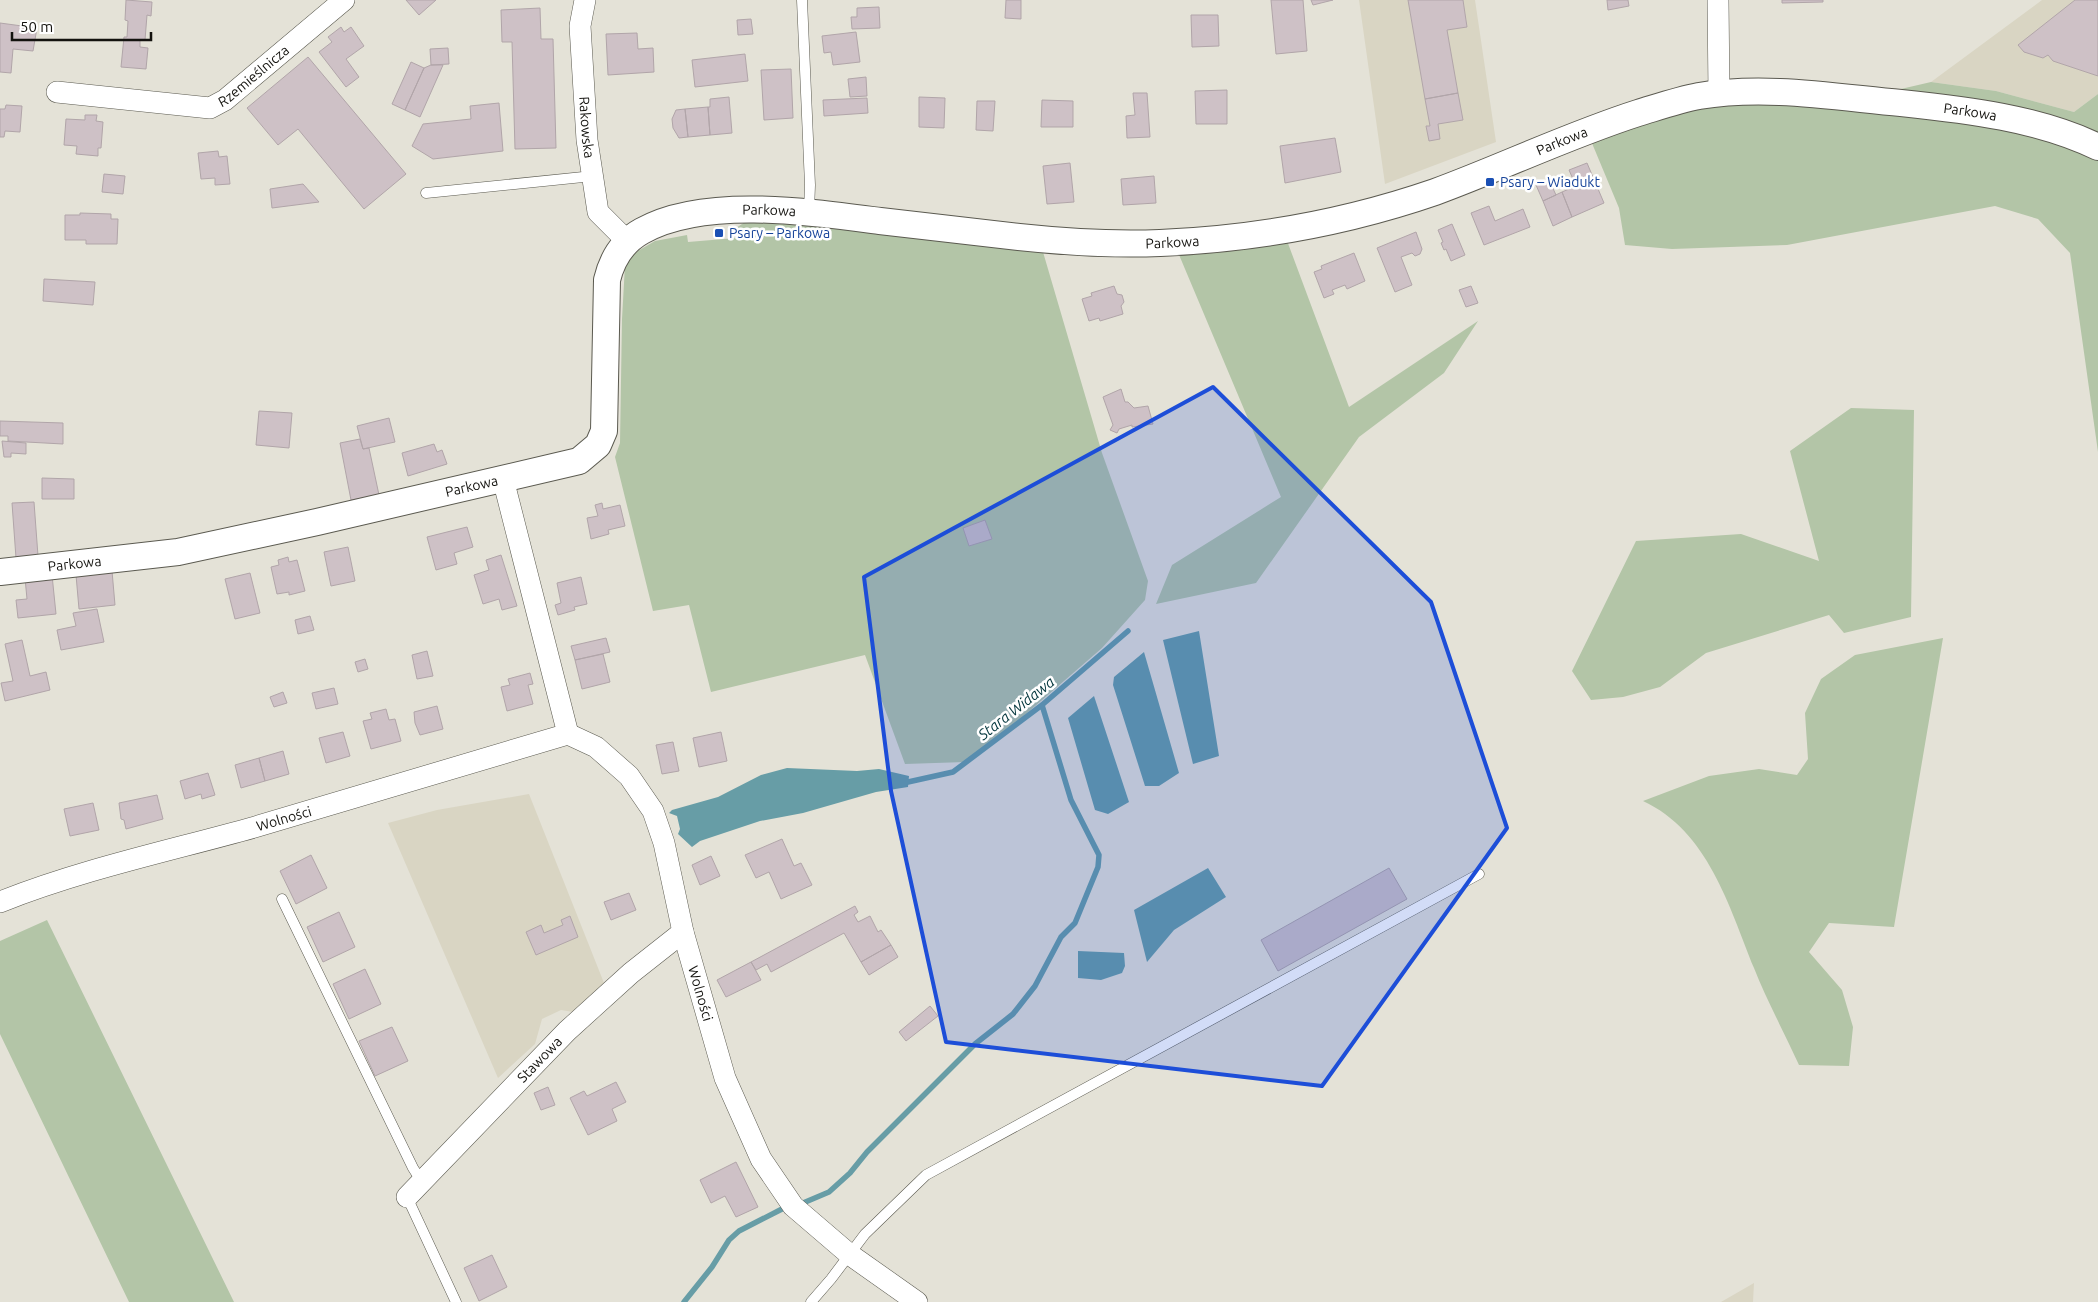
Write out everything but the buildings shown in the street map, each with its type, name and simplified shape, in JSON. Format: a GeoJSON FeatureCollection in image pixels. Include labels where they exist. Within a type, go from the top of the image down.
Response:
{"type":"FeatureCollection","features":[{"type":"Feature","properties":{"kind":"street","name":"Rzemieślnicza"},"geometry":{"type":"LineString","coordinates":[[57,92],[210,108],[225,100],[344,0]]}},
{"type":"Feature","properties":{"kind":"street","name":"Rakowska"},"geometry":{"type":"LineString","coordinates":[[585,0],[580,26],[587,140],[598,212],[627,242]]}},
{"type":"Feature","properties":{"kind":"street"},"geometry":{"type":"LineString","coordinates":[[1718,0],[1719,94]]}},
{"type":"Feature","properties":{"kind":"street","name":"Parkowa"},"geometry":{"type":"LineString","coordinates":[[0,572],[178,552],[568,465],[587,456],[598,445],[604,431],[606,413],[607,280],[610,266],[627,242],[655,224],[709,212],[808,212],[1023,238],[1095,243],[1162,243],[1284,231],[1364,215],[1436,191],[1618,120],[1696,97],[1719,94],[1805,94],[1935,107],[2039,125],[2098,147]]}},
{"type":"Feature","properties":{"kind":"street"},"geometry":{"type":"LineString","coordinates":[[503,479],[568,734]]}},
{"type":"Feature","properties":{"kind":"street","name":"Wolności"},"geometry":{"type":"LineString","coordinates":[[0,902],[41,886],[119,862],[254,827],[568,734],[596,747],[629,776],[647,799],[664,843],[683,932],[725,1078],[762,1160],[793,1206],[849,1254],[917,1302]]}},
{"type":"Feature","properties":{"kind":"street","name":"Stawowa"},"geometry":{"type":"LineString","coordinates":[[407,1197],[567,1031],[631,973],[683,932]]}},
{"type":"Feature","properties":{"kind":"lane"},"geometry":{"type":"LineString","coordinates":[[802,0],[810,186],[808,212]]}},
{"type":"Feature","properties":{"kind":"lane"},"geometry":{"type":"LineString","coordinates":[[426,193],[593,176]]}},
{"type":"Feature","properties":{"kind":"lane"},"geometry":{"type":"LineString","coordinates":[[811,1302],[872,1227],[926,1175],[1479,874]]}},
{"type":"Feature","properties":{"kind":"lane"},"geometry":{"type":"LineString","coordinates":[[282,898],[413,1168],[422,1182]]}},
{"type":"Feature","properties":{"kind":"lane"},"geometry":{"type":"LineString","coordinates":[[407,1197],[456,1302]]}},
{"type":"Feature","properties":{"kind":"highlighted area"},"geometry":{"type":"Polygon","coordinates":[[[1213,387],[1431,602],[1507,828],[1322,1086],[946,1042],[891,791],[864,577],[1213,387]]]}},
{"type":"Feature","properties":{"kind":"shaded area"},"geometry":{"type":"Polygon","coordinates":[[[1359,0],[1475,0],[1496,142],[1385,184],[1359,0]]]}},
{"type":"Feature","properties":{"kind":"shaded area"},"geometry":{"type":"Polygon","coordinates":[[[2042,0],[2098,0],[2098,94],[2074,112],[1996,91],[1931,82],[2042,0]]]}},
{"type":"Feature","properties":{"kind":"shaded area"},"geometry":{"type":"Polygon","coordinates":[[[529,794],[604,983],[573,1012],[561,1010],[542,1019],[535,1044],[498,1078],[388,823],[437,810],[529,794]]]}},
{"type":"Feature","properties":{"kind":"shaded area"},"geometry":{"type":"Polygon","coordinates":[[[1754,1283],[1753,1302],[1721,1302],[1754,1283]]]}},
{"type":"Feature","properties":{"kind":"green space"},"geometry":{"type":"Polygon","coordinates":[[[1931,82],[1996,91],[2074,112],[2098,94],[2098,452],[2070,253],[2038,219],[1995,206],[1787,245],[1672,249],[1625,245],[1619,208],[1584,124],[1657,99],[1888,92],[1931,82]]]}},
{"type":"Feature","properties":{"kind":"green space"},"geometry":{"type":"Polygon","coordinates":[[[745,222],[831,226],[1043,252],[1102,453],[1148,581],[1145,600],[1102,648],[1019,720],[965,762],[905,764],[865,655],[711,692],[689,605],[653,611],[615,457],[620,443],[625,265],[636,252],[655,241],[687,235],[688,242],[736,238],[736,228],[745,222]]]}},
{"type":"Feature","properties":{"kind":"green space"},"geometry":{"type":"Polygon","coordinates":[[[1286,238],[1349,407],[1478,321],[1444,373],[1359,437],[1256,583],[1156,604],[1172,565],[1281,497],[1177,250],[1286,238]]]}},
{"type":"Feature","properties":{"kind":"green space"},"geometry":{"type":"Polygon","coordinates":[[[1851,408],[1914,410],[1911,617],[1844,633],[1829,615],[1706,653],[1660,687],[1623,697],[1591,700],[1572,671],[1636,541],[1741,534],[1819,561],[1790,451],[1851,408]]]}},
{"type":"Feature","properties":{"kind":"green space"},"geometry":{"type":"Polygon","coordinates":[[[1943,638],[1894,927],[1829,923],[1809,952],[1842,990],[1853,1027],[1849,1066],[1799,1065],[1764,992],[1714,872],[1684,831],[1665,814],[1643,801],[1709,776],[1759,769],[1797,775],[1808,759],[1805,713],[1821,679],[1855,655],[1943,638]]]}},
{"type":"Feature","properties":{"kind":"green space"},"geometry":{"type":"Polygon","coordinates":[[[47,920],[234,1302],[129,1302],[0,1034],[0,941],[47,920]]]}},
{"type":"Feature","properties":{"kind":"water"},"geometry":{"type":"Polygon","coordinates":[[[1199,631],[1219,756],[1193,764],[1163,640],[1199,631]]]}},
{"type":"Feature","properties":{"kind":"water"},"geometry":{"type":"Polygon","coordinates":[[[1144,652],[1179,773],[1159,786],[1145,786],[1113,685],[1114,677],[1144,652]]]}},
{"type":"Feature","properties":{"kind":"water"},"geometry":{"type":"Polygon","coordinates":[[[1094,696],[1129,802],[1108,814],[1095,810],[1068,718],[1094,696]]]}},
{"type":"Feature","properties":{"kind":"water"},"geometry":{"type":"Polygon","coordinates":[[[787,768],[857,771],[879,769],[909,776],[908,787],[876,792],[803,813],[760,821],[700,841],[692,847],[678,834],[680,829],[677,816],[669,813],[672,810],[718,797],[761,775],[787,768]]]}},
{"type":"Feature","properties":{"kind":"water"},"geometry":{"type":"Polygon","coordinates":[[[1208,868],[1226,897],[1174,930],[1147,962],[1134,910],[1208,868]]]}},
{"type":"Feature","properties":{"kind":"water"},"geometry":{"type":"Polygon","coordinates":[[[1078,951],[1124,953],[1125,966],[1122,973],[1101,980],[1078,978],[1078,951]]]}},
{"type":"Feature","properties":{"kind":"waterway","name":"Stara Widawa"},"geometry":{"type":"LineString","coordinates":[[908,782],[953,772],[1042,705],[1128,631]]}},
{"type":"Feature","properties":{"kind":"waterway"},"geometry":{"type":"LineString","coordinates":[[803,1203],[829,1192],[850,1173],[867,1152],[975,1044],[1013,1014],[1035,986],[1061,937],[1075,923],[1098,867],[1099,855],[1071,800],[1042,705]]}},
{"type":"Feature","properties":{"kind":"waterway"},"geometry":{"type":"LineString","coordinates":[[684,1302],[712,1267],[729,1240],[739,1231],[782,1209]]}},
{"type":"Feature","properties":{"kind":"place","name":"Psary – Wiadukt"},"geometry":{"type":"Point","coordinates":[1490,182]}},
{"type":"Feature","properties":{"kind":"place","name":"Psary – Parkowa"},"geometry":{"type":"Point","coordinates":[719,233]}}]}
